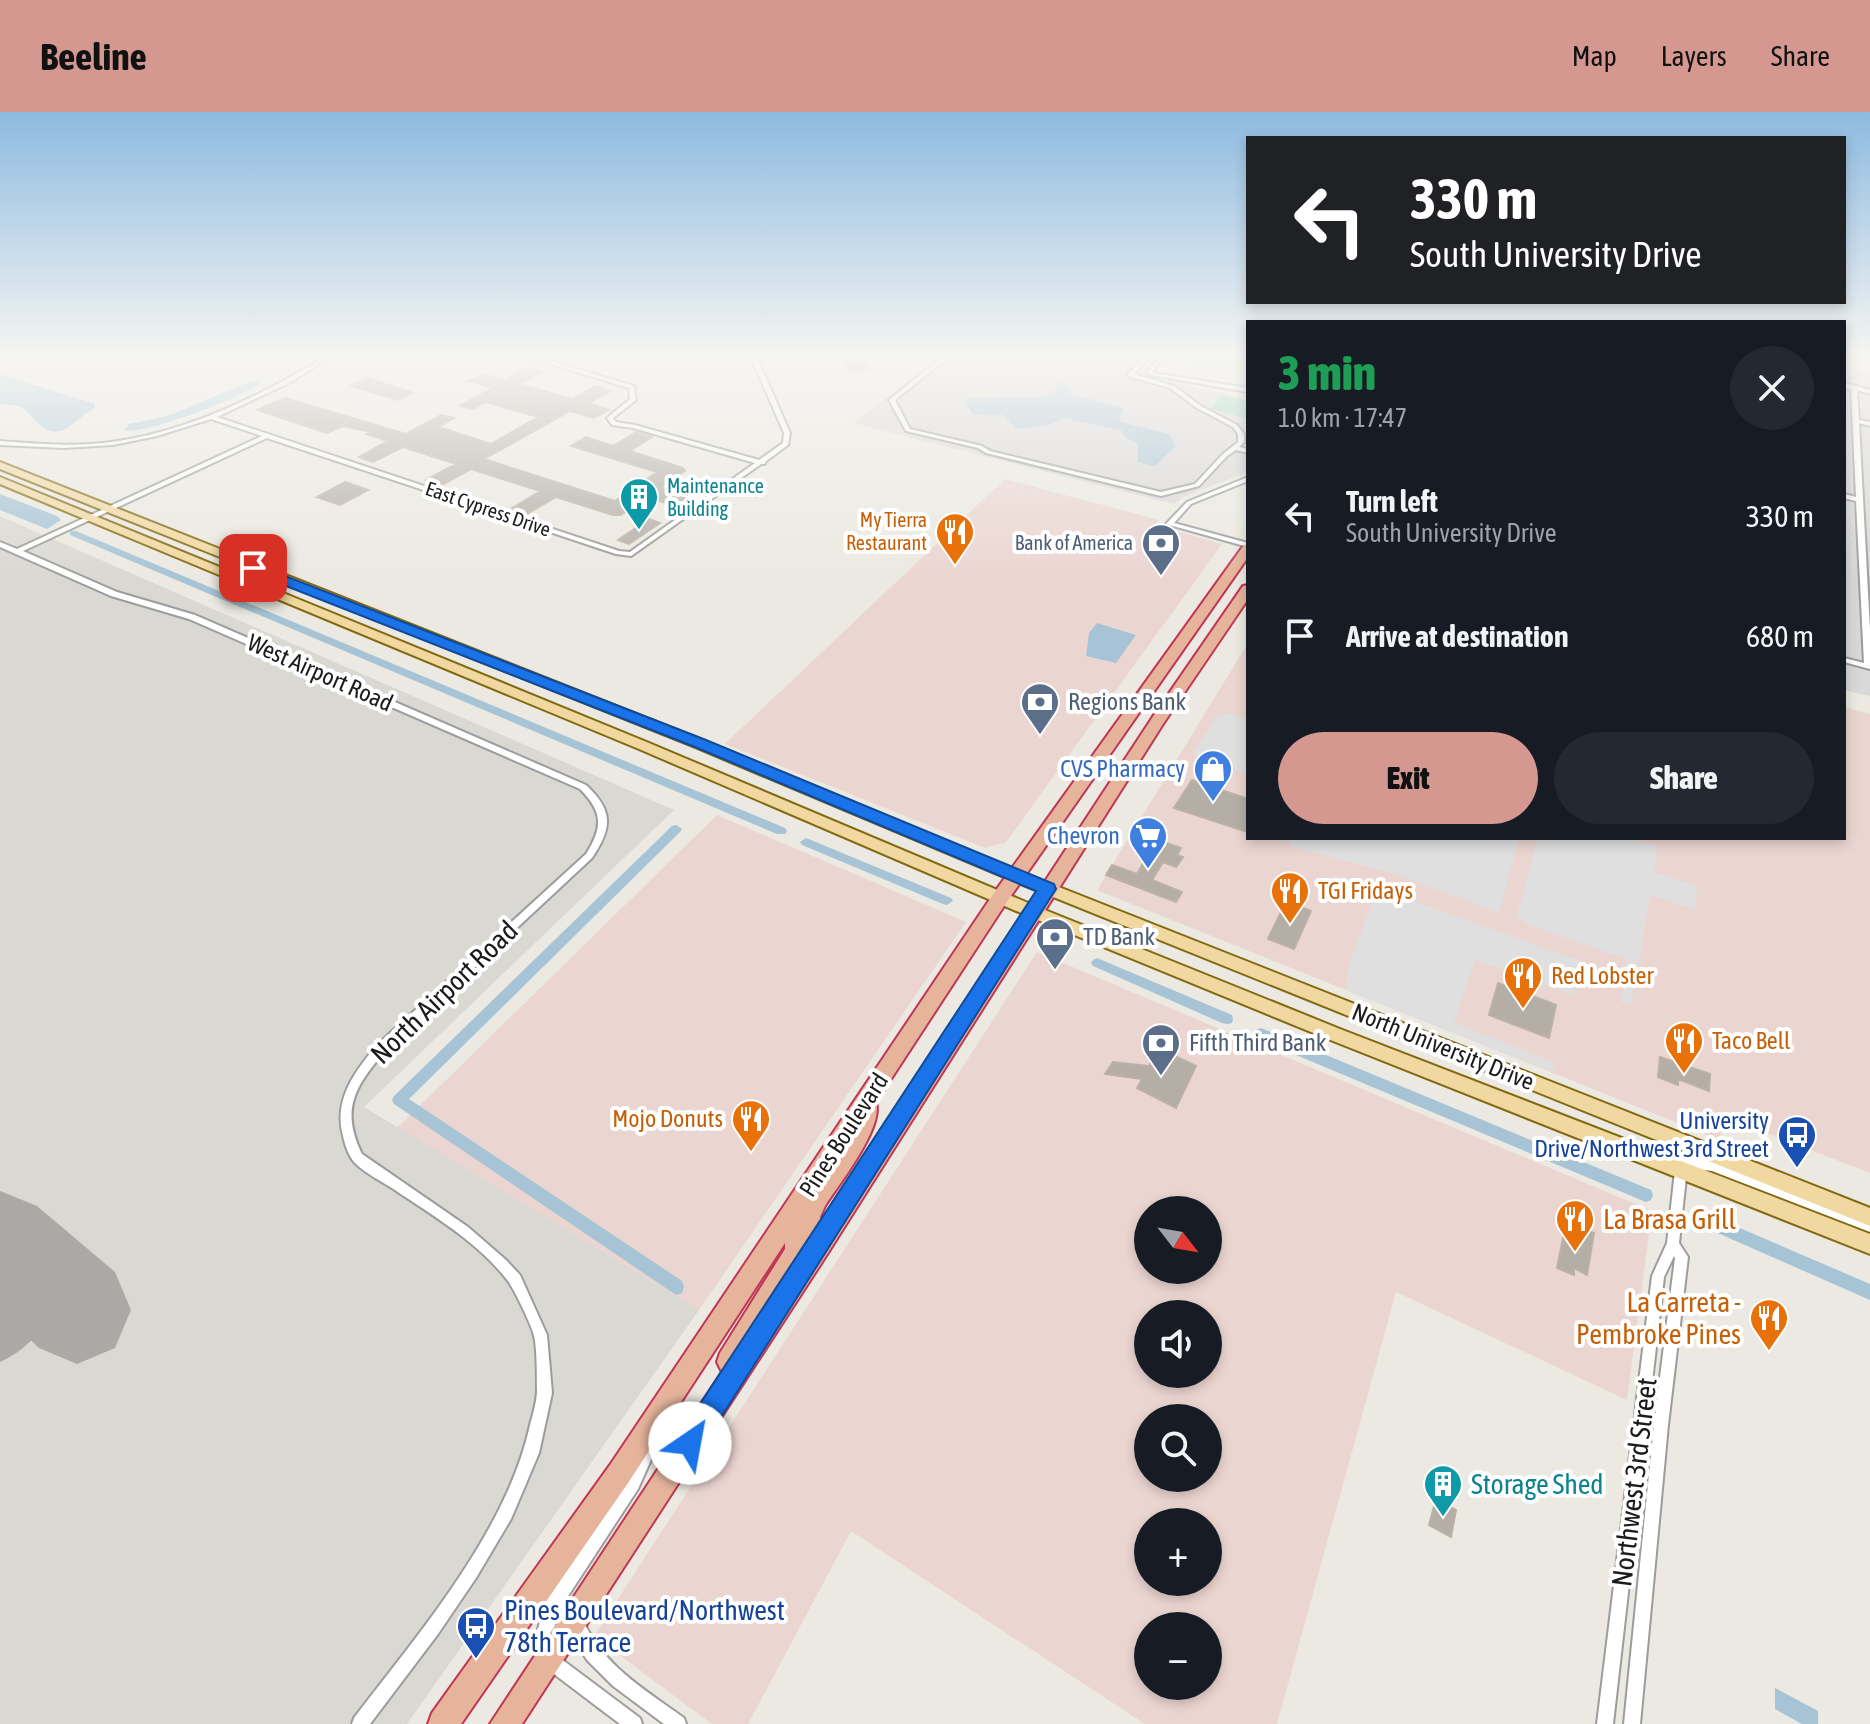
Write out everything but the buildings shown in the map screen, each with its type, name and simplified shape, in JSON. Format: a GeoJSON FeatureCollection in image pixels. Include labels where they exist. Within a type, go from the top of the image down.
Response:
{"type":"FeatureCollection","features":[{"type":"Feature","properties":{"kind":"highway","name":"Pines Boulevard"},"geometry":{"type":"LineString","coordinates":[[443,1724],[678,1384],[1000,898],[1246,549]]}},
{"type":"Feature","properties":{"kind":"highway","name":"Pines Boulevard"},"geometry":{"type":"LineString","coordinates":[[505,1724],[818,1248],[1157,721],[1246,592]]}},
{"type":"Feature","properties":{"kind":"highway"},"geometry":{"type":"LineString","coordinates":[[1176,693],[1166,683],[1170,672],[1198,633],[1194,623]]}},
{"type":"Feature","properties":{"kind":"highway"},"geometry":{"type":"LineString","coordinates":[[1147,687],[1158,697],[1157,721]]}},
{"type":"Feature","properties":{"kind":"highway"},"geometry":{"type":"LineString","coordinates":[[818,1248],[809,1217],[817,1199],[862,1129],[873,1089]]}},
{"type":"Feature","properties":{"kind":"highway"},"geometry":{"type":"LineString","coordinates":[[705,1420],[723,1373],[797,1251],[796,1238],[783,1226]]}},
{"type":"Feature","properties":{"kind":"main road","name":"North University Drive"},"geometry":{"type":"LineString","coordinates":[[0,465],[1870,1217]]}},
{"type":"Feature","properties":{"kind":"main road","name":"North University Drive"},"geometry":{"type":"LineString","coordinates":[[0,480],[500,686],[1034,912],[1870,1244]]}},
{"type":"Feature","properties":{"kind":"street"},"geometry":{"type":"LineString","coordinates":[[0,443],[49,446],[103,444],[164,430]]}},
{"type":"Feature","properties":{"kind":"street","name":"East Cypress Drive"},"geometry":{"type":"LineString","coordinates":[[253,430],[618,553],[631,554],[763,463]]}},
{"type":"Feature","properties":{"kind":"street"},"geometry":{"type":"LineString","coordinates":[[648,430],[763,463],[788,440],[784,430]]}},
{"type":"Feature","properties":{"kind":"street"},"geometry":{"type":"LineString","coordinates":[[909,430],[1161,494],[1175,493],[1197,485],[1241,442],[1238,430]]}},
{"type":"Feature","properties":{"kind":"street"},"geometry":{"type":"LineString","coordinates":[[1846,661],[1869,667],[1856,430]]}},
{"type":"Feature","properties":{"kind":"street"},"geometry":{"type":"LineString","coordinates":[[18,551],[268,435]]}},
{"type":"Feature","properties":{"kind":"street"},"geometry":{"type":"LineString","coordinates":[[1235,448],[1246,451]]}},
{"type":"Feature","properties":{"kind":"street"},"geometry":{"type":"LineString","coordinates":[[1246,480],[1189,503],[1169,524],[1246,545]]}},
{"type":"Feature","properties":{"kind":"street"},"geometry":{"type":"LineString","coordinates":[[1846,496],[1858,499]]}},
{"type":"Feature","properties":{"kind":"street","name":"West Airport Road"},"geometry":{"type":"LineString","coordinates":[[0,544],[114,594],[215,627],[583,787],[598,800],[604,820]]}},
{"type":"Feature","properties":{"kind":"street","name":"North Airport Road"},"geometry":{"type":"LineString","coordinates":[[360,1724],[485,1553],[508,1513],[533,1450],[545,1386],[540,1334],[530,1303],[513,1277],[478,1243],[358,1158],[347,1139],[344,1109],[360,1072],[381,1048],[589,856],[599,842],[604,820]]}},
{"type":"Feature","properties":{"kind":"street","name":"North University Drive"},"geometry":{"type":"LineString","coordinates":[[1679,1169],[1682,1162],[1712,1165],[1870,1226]]}},
{"type":"Feature","properties":{"kind":"street","name":"Northwest 3rd Street"},"geometry":{"type":"LineString","coordinates":[[1605,1724],[1658,1276],[1673,1244],[1679,1169]]}},
{"type":"Feature","properties":{"kind":"street","name":"Northwest 3rd Street"},"geometry":{"type":"LineString","coordinates":[[1632,1724],[1661,1425],[1682,1257],[1673,1244]]}},
{"type":"Feature","properties":{"kind":"street"},"geometry":{"type":"LineString","coordinates":[[634,1724],[548,1659],[546,1629],[552,1607],[633,1484],[678,1384]]}},
{"type":"Feature","properties":{"kind":"street"},"geometry":{"type":"LineString","coordinates":[[574,1619],[583,1645],[607,1669],[678,1724]]}},
{"type":"Feature","properties":{"kind":"shaded area"},"geometry":{"type":"Polygon","coordinates":[[[882,430],[1246,430],[1246,473],[1183,497],[1174,504],[882,430]]]}},
{"type":"Feature","properties":{"kind":"shaded area"},"geometry":{"type":"Polygon","coordinates":[[[1846,430],[1870,430],[1870,696],[1846,690],[1846,430]]]}},
{"type":"Feature","properties":{"kind":"shaded area"},"geometry":{"type":"Polygon","coordinates":[[[1005,479],[1159,520],[1155,525],[1222,544],[1006,842],[985,848],[725,744],[1005,479]]]}},
{"type":"Feature","properties":{"kind":"shaded area"},"geometry":{"type":"Polygon","coordinates":[[[0,516],[674,810],[364,1107],[699,1310],[407,1724],[0,1724],[0,516]]]}},
{"type":"Feature","properties":{"kind":"shaded area"},"geometry":{"type":"Polygon","coordinates":[[[1246,646],[1246,840],[1846,840],[1846,708],[1870,714],[1870,1173],[1722,1116],[1720,1140],[1097,890],[1246,646]]]}},
{"type":"Feature","properties":{"kind":"shaded area"},"geometry":{"type":"Polygon","coordinates":[[[1227,713],[1246,719],[1246,773],[1193,754],[1215,717],[1227,713]]]}},
{"type":"Feature","properties":{"kind":"shaded area"},"geometry":{"type":"Polygon","coordinates":[[[717,815],[966,922],[699,1310],[397,1128],[717,815]]]}},
{"type":"Feature","properties":{"kind":"shaded area"},"geometry":{"type":"Polygon","coordinates":[[[1290,840],[1518,840],[1499,913],[1392,873],[1289,846],[1290,840]]]}},
{"type":"Feature","properties":{"kind":"shaded area"},"geometry":{"type":"Polygon","coordinates":[[[1536,840],[1635,840],[1657,846],[1654,872],[1697,886],[1695,910],[1650,895],[1631,1005],[1621,1002],[1626,959],[1530,925],[1517,916],[1536,840]]]}},
{"type":"Feature","properties":{"kind":"shaded area"},"geometry":{"type":"Polygon","coordinates":[[[1378,888],[1580,961],[1574,995],[1475,960],[1454,1023],[1554,1062],[1552,1072],[1345,990],[1351,958],[1378,888]]]}},
{"type":"Feature","properties":{"kind":"shaded area"},"geometry":{"type":"Polygon","coordinates":[[[1037,952],[1652,1211],[1627,1400],[1396,1292],[1277,1724],[1145,1724],[851,1531],[748,1724],[712,1724],[594,1636],[1037,952]]]}},
{"type":"Feature","properties":{"kind":"water"},"geometry":{"type":"Polygon","coordinates":[[[1121,430],[1154,430],[1169,434],[1176,446],[1155,466],[1138,462],[1138,444],[1125,437],[1121,430]]]}},
{"type":"Feature","properties":{"kind":"water"},"geometry":{"type":"Polygon","coordinates":[[[0,494],[61,520],[47,529],[0,510],[0,494]]]}},
{"type":"Feature","properties":{"kind":"water"},"geometry":{"type":"Polygon","coordinates":[[[1097,623],[1136,635],[1116,663],[1086,656],[1089,633],[1097,623]]]}},
{"type":"Feature","properties":{"kind":"water"},"geometry":{"type":"Polygon","coordinates":[[[1775,1688],[1818,1711],[1818,1724],[1802,1724],[1775,1709],[1775,1688]]]}},
{"type":"Feature","properties":{"kind":"waterway"},"geometry":{"type":"LineString","coordinates":[[73,533],[781,831]]}},
{"type":"Feature","properties":{"kind":"waterway"},"geometry":{"type":"LineString","coordinates":[[676,829],[399,1100],[676,1287]]}},
{"type":"Feature","properties":{"kind":"waterway"},"geometry":{"type":"LineString","coordinates":[[806,842],[947,901]]}},
{"type":"Feature","properties":{"kind":"waterway"},"geometry":{"type":"LineString","coordinates":[[1097,963],[1227,1019]]}},
{"type":"Feature","properties":{"kind":"waterway"},"geometry":{"type":"LineString","coordinates":[[1261,1034],[1646,1195]]}},
{"type":"Feature","properties":{"kind":"waterway"},"geometry":{"type":"LineString","coordinates":[[1700,1218],[1870,1292]]}},
{"type":"Feature","properties":{"kind":"taxiway"},"geometry":{"type":"LineString","coordinates":[[0,1340],[26,1314],[34,1296],[34,1286],[23,1261]]}},
{"type":"Feature","properties":{"kind":"runway"},"geometry":{"type":"LineString","coordinates":[[0,1241],[77,1310]]}},
{"type":"Feature","properties":{"kind":"place","name":"Maintenance Building"},"geometry":{"type":"Point","coordinates":[639,531]}},
{"type":"Feature","properties":{"kind":"place","name":"My Tierra Restaurant"},"geometry":{"type":"Point","coordinates":[955,566]}},
{"type":"Feature","properties":{"kind":"place","name":"Bank of America"},"geometry":{"type":"Point","coordinates":[1161,577]}},
{"type":"Feature","properties":{"kind":"place","name":"Regions Bank"},"geometry":{"type":"Point","coordinates":[1040,736]}},
{"type":"Feature","properties":{"kind":"place","name":"CVS Pharmacy"},"geometry":{"type":"Point","coordinates":[1213,803]}},
{"type":"Feature","properties":{"kind":"place","name":"Chevron"},"geometry":{"type":"Point","coordinates":[1148,870]}},
{"type":"Feature","properties":{"kind":"place","name":"TGI Fridays"},"geometry":{"type":"Point","coordinates":[1290,925]}},
{"type":"Feature","properties":{"kind":"place","name":"TD Bank"},"geometry":{"type":"Point","coordinates":[1055,971]}},
{"type":"Feature","properties":{"kind":"place","name":"Red Lobster"},"geometry":{"type":"Point","coordinates":[1523,1010]}},
{"type":"Feature","properties":{"kind":"place","name":"Taco Bell"},"geometry":{"type":"Point","coordinates":[1684,1075]}},
{"type":"Feature","properties":{"kind":"place","name":"Fifth Third Bank"},"geometry":{"type":"Point","coordinates":[1161,1077]}},
{"type":"Feature","properties":{"kind":"place","name":"Mojo Donuts"},"geometry":{"type":"Point","coordinates":[751,1153]}},
{"type":"Feature","properties":{"kind":"place","name":"University Drive/Northwest 3rd Street"},"geometry":{"type":"Point","coordinates":[1797,1169]}},
{"type":"Feature","properties":{"kind":"place","name":"La Brasa Grill"},"geometry":{"type":"Point","coordinates":[1575,1253]}},
{"type":"Feature","properties":{"kind":"place","name":"La Carreta - Pembroke Pines"},"geometry":{"type":"Point","coordinates":[1769,1352]}},
{"type":"Feature","properties":{"kind":"place","name":"Storage Shed"},"geometry":{"type":"Point","coordinates":[1443,1518]}},
{"type":"Feature","properties":{"kind":"place","name":"Pines Boulevard/Northwest 78th Terrace"},"geometry":{"type":"Point","coordinates":[476,1660]}},
{"type":"Feature","properties":{"kind":"route"},"geometry":{"type":"LineString","coordinates":[[253,568],[700,744],[1048,889],[690,1443]]}}]}
